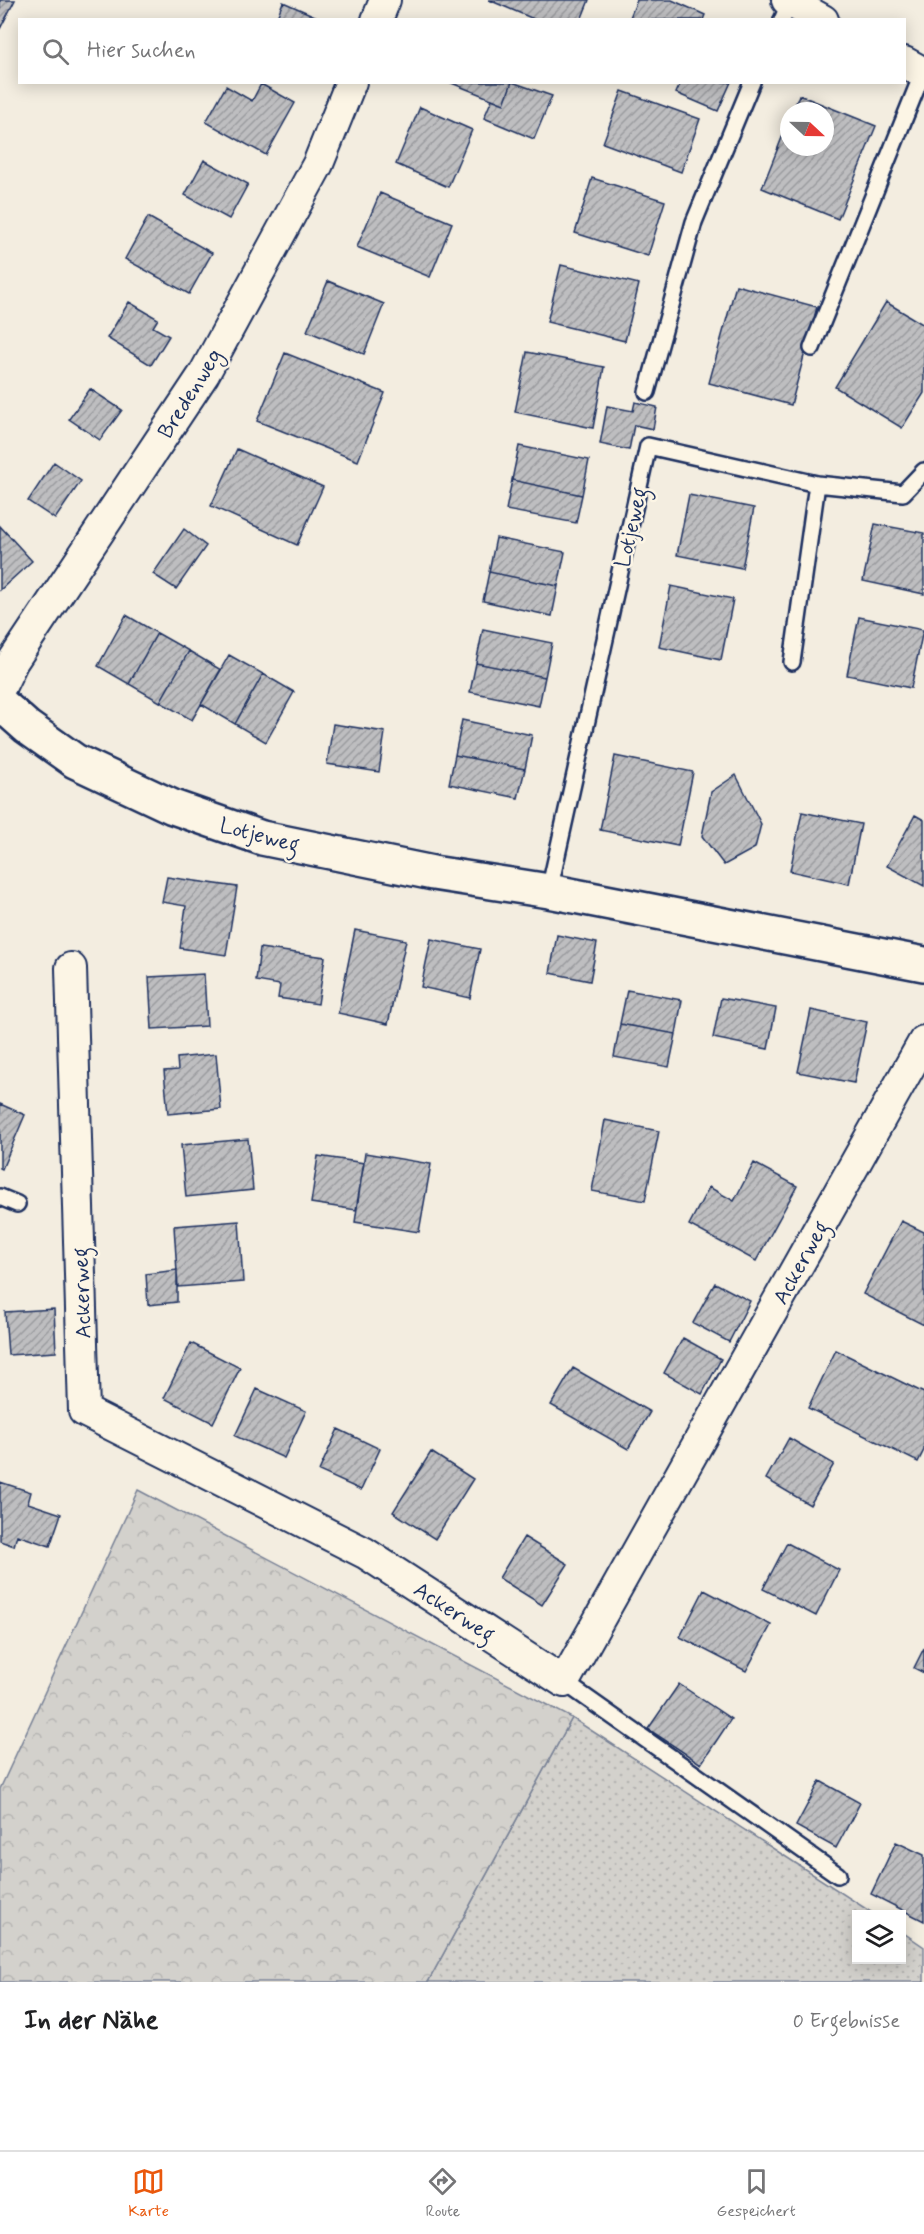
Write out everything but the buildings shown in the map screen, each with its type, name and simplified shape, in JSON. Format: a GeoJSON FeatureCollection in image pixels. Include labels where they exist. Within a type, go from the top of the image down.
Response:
{"type":"FeatureCollection","features":[{"type":"Feature","properties":{"kind":"street"},"geometry":{"type":"LineString","coordinates":[[378,18],[385,0]]}},
{"type":"Feature","properties":{"kind":"street"},"geometry":{"type":"LineString","coordinates":[[786,7],[817,18]]}},
{"type":"Feature","properties":{"kind":"street"},"geometry":{"type":"LineString","coordinates":[[906,63],[924,73]]}},
{"type":"Feature","properties":{"kind":"street","name":"Bredenweg"},"geometry":{"type":"LineString","coordinates":[[0,688],[13,661],[204,374],[318,164],[350,84]]}},
{"type":"Feature","properties":{"kind":"street","name":"Lotjeweg"},"geometry":{"type":"LineString","coordinates":[[0,703],[27,727],[75,761],[184,811],[262,838],[433,873],[549,891],[924,964]]}},
{"type":"Feature","properties":{"kind":"street","name":"Ackerweg"},"geometry":{"type":"LineString","coordinates":[[71,968],[84,1411],[365,1553],[564,1682],[924,1041]]}},
{"type":"Feature","properties":{"kind":"lane"},"geometry":{"type":"LineString","coordinates":[[812,348],[924,73]]}},
{"type":"Feature","properties":{"kind":"lane"},"geometry":{"type":"LineString","coordinates":[[647,392],[694,222],[751,84]]}},
{"type":"Feature","properties":{"kind":"lane","name":"Lotjeweg"},"geometry":{"type":"LineString","coordinates":[[549,891],[648,446],[817,484],[903,493],[924,471]]}},
{"type":"Feature","properties":{"kind":"lane"},"geometry":{"type":"LineString","coordinates":[[792,662],[817,484]]}},
{"type":"Feature","properties":{"kind":"lane"},"geometry":{"type":"LineString","coordinates":[[0,1197],[18,1204]]}},
{"type":"Feature","properties":{"kind":"lane"},"geometry":{"type":"LineString","coordinates":[[564,1682],[838,1875]]}},
{"type":"Feature","properties":{"kind":"green space"},"geometry":{"type":"Polygon","coordinates":[[[138,1490],[572,1718],[428,1982],[0,1982],[0,1789],[138,1490]]]}},
{"type":"Feature","properties":{"kind":"green space"},"geometry":{"type":"Polygon","coordinates":[[[572,1718],[868,1910],[852,1910],[852,1964],[906,1964],[906,1935],[924,1947],[924,1982],[428,1982],[572,1718]]]}}]}
